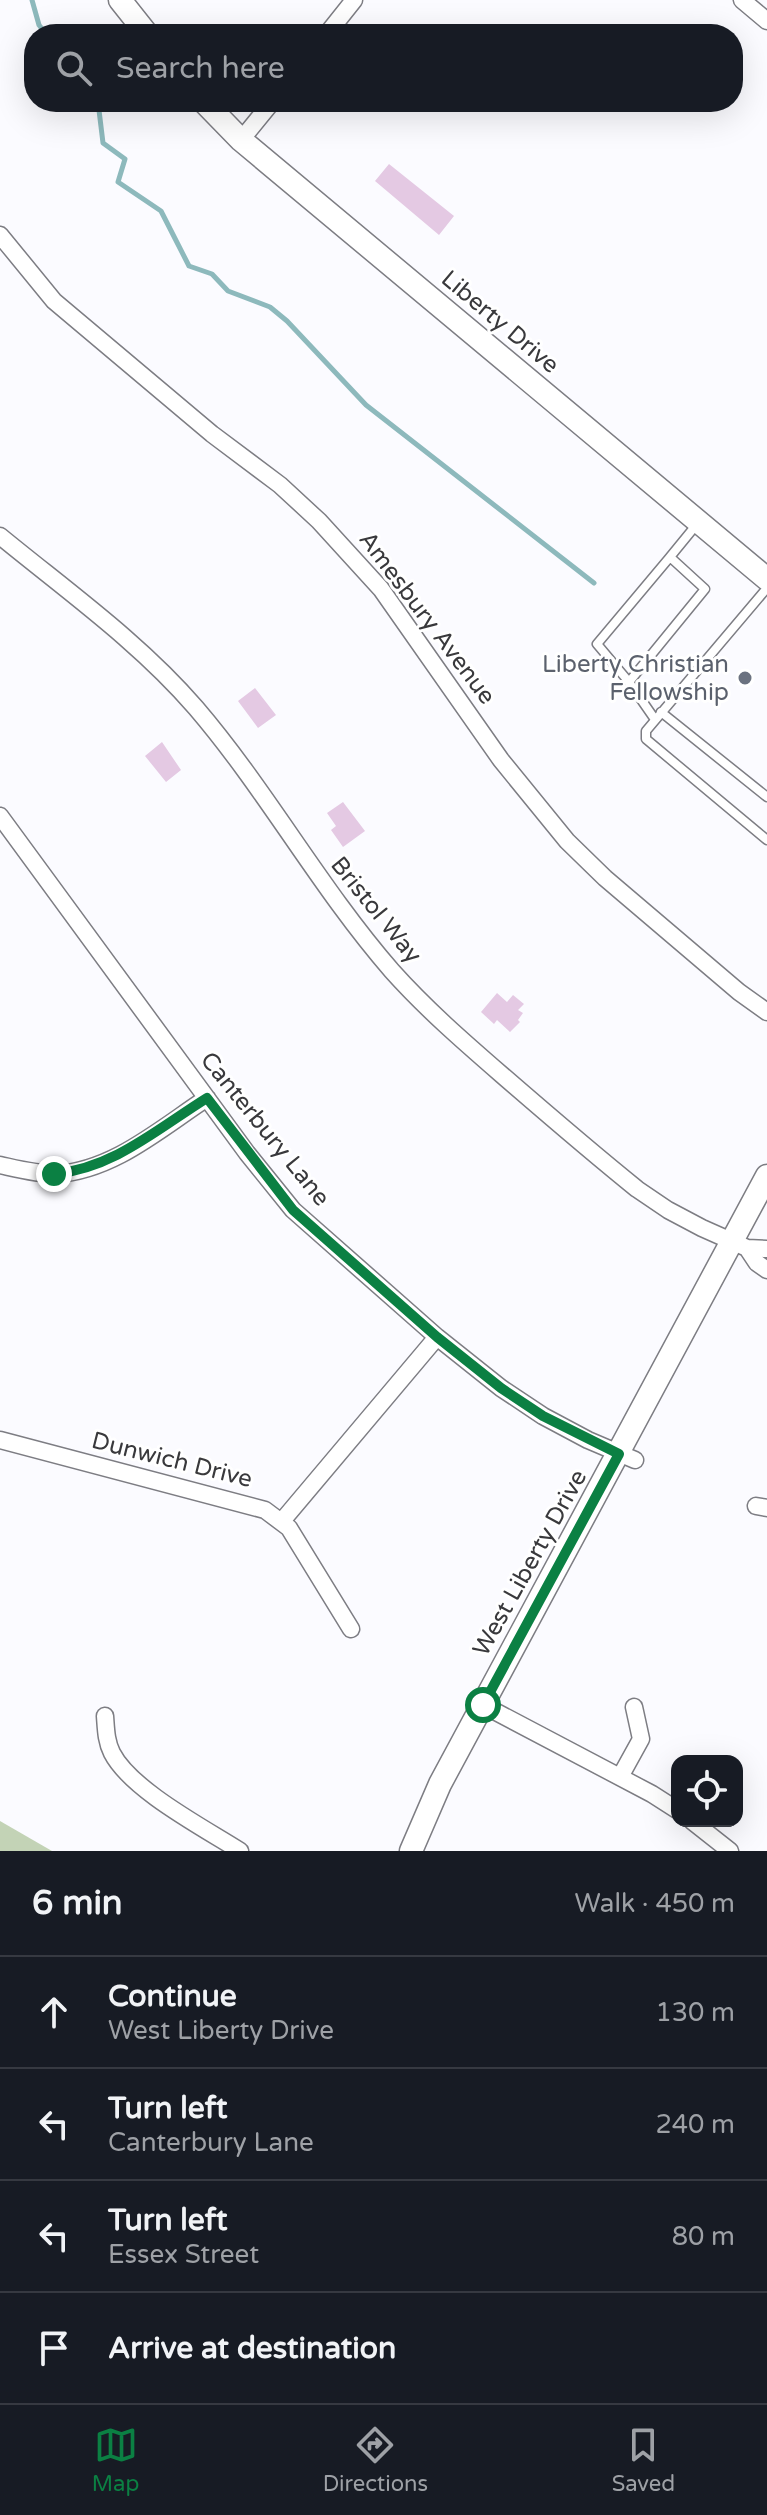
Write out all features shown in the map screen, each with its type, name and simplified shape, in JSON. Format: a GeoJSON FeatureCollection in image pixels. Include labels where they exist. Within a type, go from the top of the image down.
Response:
{"type":"FeatureCollection","features":[{"type":"Feature","properties":{"kind":"main road"},"geometry":{"type":"LineString","coordinates":[[120,0],[139,24]]}},
{"type":"Feature","properties":{"kind":"main road","name":"Liberty Drive"},"geometry":{"type":"LineString","coordinates":[[214,112],[241,140],[767,579]]}},
{"type":"Feature","properties":{"kind":"main road","name":"West Liberty Drive"},"geometry":{"type":"LineString","coordinates":[[411,1851],[440,1784],[627,1457],[741,1244],[767,1176]]}},
{"type":"Feature","properties":{"kind":"street"},"geometry":{"type":"LineString","coordinates":[[335,24],[354,0]]}},
{"type":"Feature","properties":{"kind":"street"},"geometry":{"type":"LineString","coordinates":[[742,0],[767,21]]}},
{"type":"Feature","properties":{"kind":"street"},"geometry":{"type":"LineString","coordinates":[[241,140],[264,112]]}},
{"type":"Feature","properties":{"kind":"street","name":"Amesbury Avenue"},"geometry":{"type":"LineString","coordinates":[[0,235],[54,301],[212,434],[280,485],[319,521],[381,589],[501,760],[567,841],[616,888],[767,1012]]}},
{"type":"Feature","properties":{"kind":"street","name":"Bristol Way"},"geometry":{"type":"LineString","coordinates":[[0,536],[118,631],[162,671],[194,706],[225,743],[316,876],[354,925],[437,1018],[637,1189],[668,1210],[741,1244],[767,1249]]}},
{"type":"Feature","properties":{"kind":"street","name":"Canterbury Lane"},"geometry":{"type":"LineString","coordinates":[[0,816],[293,1210],[437,1337],[501,1388],[543,1416],[627,1457]]}},
{"type":"Feature","properties":{"kind":"street"},"geometry":{"type":"LineString","coordinates":[[0,1165],[54,1174],[76,1172],[98,1165],[118,1156],[207,1098]]}},
{"type":"Feature","properties":{"kind":"street"},"geometry":{"type":"LineString","coordinates":[[741,1244],[767,1270]]}},
{"type":"Feature","properties":{"kind":"street"},"geometry":{"type":"LineString","coordinates":[[351,1629],[282,1521],[437,1337]]}},
{"type":"Feature","properties":{"kind":"street","name":"Dunwich Drive"},"geometry":{"type":"LineString","coordinates":[[0,1440],[256,1506],[282,1521]]}},
{"type":"Feature","properties":{"kind":"street"},"geometry":{"type":"LineString","coordinates":[[483,1705],[671,1807]]}},
{"type":"Feature","properties":{"kind":"street"},"geometry":{"type":"LineString","coordinates":[[620,1777],[641,1739],[634,1707]]}},
{"type":"Feature","properties":{"kind":"street"},"geometry":{"type":"LineString","coordinates":[[105,1716],[106,1735],[112,1754],[132,1779],[240,1851]]}},
{"type":"Feature","properties":{"kind":"street"},"geometry":{"type":"LineString","coordinates":[[700,1827],[730,1851]]}},
{"type":"Feature","properties":{"kind":"lane"},"geometry":{"type":"LineString","coordinates":[[699,522],[597,644],[658,715],[767,797]]}},
{"type":"Feature","properties":{"kind":"lane"},"geometry":{"type":"LineString","coordinates":[[629,682],[705,589],[670,557]]}},
{"type":"Feature","properties":{"kind":"lane"},"geometry":{"type":"LineString","coordinates":[[767,588],[646,731],[646,739],[767,840]]}},
{"type":"Feature","properties":{"kind":"green space"},"geometry":{"type":"Polygon","coordinates":[[[0,1821],[52,1851],[0,1851],[0,1821]]]}},
{"type":"Feature","properties":{"kind":"building"},"geometry":{"type":"Polygon","coordinates":[[[389,164],[454,216],[439,235],[375,181],[389,164]]]}},
{"type":"Feature","properties":{"kind":"building"},"geometry":{"type":"Polygon","coordinates":[[[255,688],[276,715],[258,728],[238,701],[255,688]]]}},
{"type":"Feature","properties":{"kind":"building"},"geometry":{"type":"Polygon","coordinates":[[[162,742],[181,770],[166,782],[145,756],[162,742]]]}},
{"type":"Feature","properties":{"kind":"building"},"geometry":{"type":"Polygon","coordinates":[[[343,802],[365,831],[343,847],[331,830],[336,826],[327,813],[343,802]]]}},
{"type":"Feature","properties":{"kind":"building"},"geometry":{"type":"Polygon","coordinates":[[[497,993],[507,1002],[513,995],[524,1004],[518,1010],[523,1013],[518,1020],[520,1022],[510,1032],[497,1020],[494,1024],[481,1012],[497,993]]]}},
{"type":"Feature","properties":{"kind":"waterway"},"geometry":{"type":"LineString","coordinates":[[32,0],[39,24]]}},
{"type":"Feature","properties":{"kind":"waterway"},"geometry":{"type":"LineString","coordinates":[[99,112],[103,143],[125,159],[118,182],[161,211],[189,266],[212,274],[228,291],[270,307],[366,405],[594,583]]}},
{"type":"Feature","properties":{"kind":"place","name":"Liberty Christian Fellowship"},"geometry":{"type":"Point","coordinates":[745,678]}},
{"type":"Feature","properties":{"kind":"route"},"geometry":{"type":"LineString","coordinates":[[54,1174],[76,1172],[118,1156],[207,1098],[293,1210],[437,1337],[501,1388],[543,1416],[619,1454],[483,1705]]}}]}
